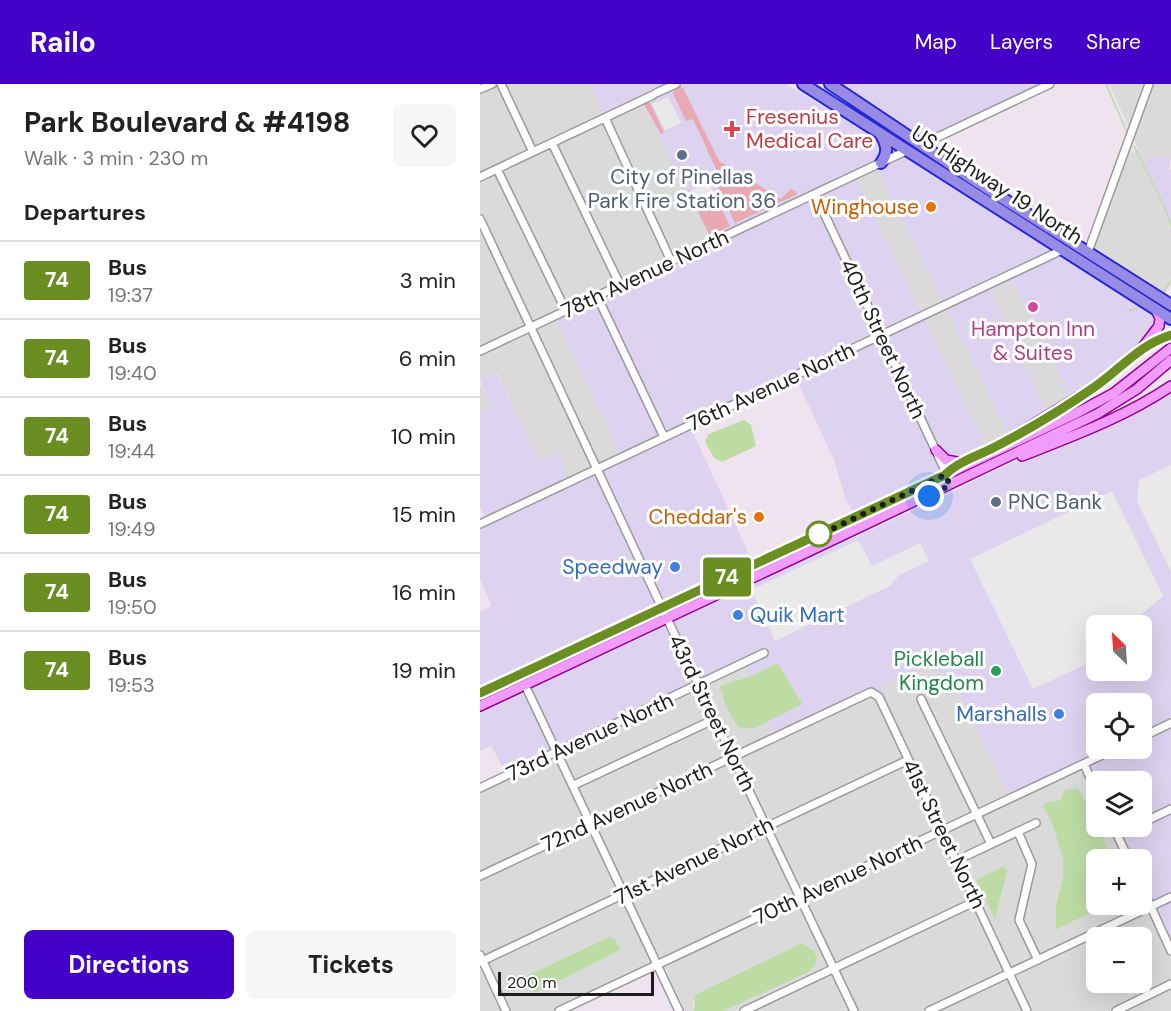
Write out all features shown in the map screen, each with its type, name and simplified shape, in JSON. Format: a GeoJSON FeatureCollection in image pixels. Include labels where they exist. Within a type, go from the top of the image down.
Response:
{"type":"FeatureCollection","features":[{"type":"Feature","properties":{"kind":"highway","name":"US Highway 19 North"},"geometry":{"type":"LineString","coordinates":[[802,84],[1171,319]]}},
{"type":"Feature","properties":{"kind":"highway","name":"US Highway 19 North"},"geometry":{"type":"LineString","coordinates":[[830,84],[977,182],[1170,304]]}},
{"type":"Feature","properties":{"kind":"highway"},"geometry":{"type":"LineString","coordinates":[[881,163],[887,151],[884,136],[921,145]]}},
{"type":"Feature","properties":{"kind":"highway"},"geometry":{"type":"LineString","coordinates":[[908,150],[919,150],[968,180],[977,182]]}},
{"type":"Feature","properties":{"kind":"main road"},"geometry":{"type":"LineString","coordinates":[[1143,348],[1159,326],[1160,318],[1156,310]]}},
{"type":"Feature","properties":{"kind":"main road"},"geometry":{"type":"LineString","coordinates":[[945,475],[953,467],[1009,439],[1066,406],[1096,386],[1143,348],[1171,335]]}},
{"type":"Feature","properties":{"kind":"main road"},"geometry":{"type":"LineString","coordinates":[[484,704],[746,583],[1097,414],[1137,389],[1165,362],[1171,348]]}},
{"type":"Feature","properties":{"kind":"main road"},"geometry":{"type":"LineString","coordinates":[[480,693],[1075,414],[1165,362]]}},
{"type":"Feature","properties":{"kind":"main road"},"geometry":{"type":"LineString","coordinates":[[972,475],[1105,423],[1132,410],[1171,386]]}},
{"type":"Feature","properties":{"kind":"main road"},"geometry":{"type":"LineString","coordinates":[[936,450],[946,460],[962,463]]}},
{"type":"Feature","properties":{"kind":"main road"},"geometry":{"type":"LineString","coordinates":[[809,553],[808,548],[815,542],[870,516],[882,505]]}},
{"type":"Feature","properties":{"kind":"main road"},"geometry":{"type":"LineString","coordinates":[[746,583],[762,567],[799,549],[801,543]]}},
{"type":"Feature","properties":{"kind":"main road"},"geometry":{"type":"LineString","coordinates":[[525,685],[528,677],[541,669],[544,663]]}},
{"type":"Feature","properties":{"kind":"main road"},"geometry":{"type":"LineString","coordinates":[[484,704],[505,687],[508,680]]}},
{"type":"Feature","properties":{"kind":"street"},"geometry":{"type":"LineString","coordinates":[[480,89],[492,84]]}},
{"type":"Feature","properties":{"kind":"street"},"geometry":{"type":"LineString","coordinates":[[501,84],[533,152]]}},
{"type":"Feature","properties":{"kind":"street"},"geometry":{"type":"LineString","coordinates":[[480,177],[676,84]]}},
{"type":"Feature","properties":{"kind":"street"},"geometry":{"type":"LineString","coordinates":[[921,145],[1050,84]]}},
{"type":"Feature","properties":{"kind":"street"},"geometry":{"type":"LineString","coordinates":[[1088,252],[1149,84]]}},
{"type":"Feature","properties":{"kind":"street"},"geometry":{"type":"LineString","coordinates":[[605,118],[671,261]]}},
{"type":"Feature","properties":{"kind":"street"},"geometry":{"type":"LineString","coordinates":[[552,143],[620,285]]}},
{"type":"Feature","properties":{"kind":"street","name":"78th Avenue North"},"geometry":{"type":"LineString","coordinates":[[480,351],[908,150]]}},
{"type":"Feature","properties":{"kind":"street"},"geometry":{"type":"LineString","coordinates":[[497,169],[566,311]]}},
{"type":"Feature","properties":{"kind":"street","name":"40th Street North"},"geometry":{"type":"LineString","coordinates":[[814,194],[944,466],[950,485]]}},
{"type":"Feature","properties":{"kind":"street","name":"43rd Street North"},"geometry":{"type":"LineString","coordinates":[[480,221],[854,1011]]}},
{"type":"Feature","properties":{"kind":"street","name":"76th Avenue North"},"geometry":{"type":"LineString","coordinates":[[480,524],[1062,250]]}},
{"type":"Feature","properties":{"kind":"street"},"geometry":{"type":"LineString","coordinates":[[597,296],[664,437]]}},
{"type":"Feature","properties":{"kind":"street","name":"73rd Avenue North"},"geometry":{"type":"LineString","coordinates":[[480,788],[764,653]]}},
{"type":"Feature","properties":{"kind":"street"},"geometry":{"type":"LineString","coordinates":[[525,685],[679,1011]]}},
{"type":"Feature","properties":{"kind":"street","name":"72nd Avenue North"},"geometry":{"type":"LineString","coordinates":[[480,876],[872,692]]}},
{"type":"Feature","properties":{"kind":"street","name":"41st Street North"},"geometry":{"type":"LineString","coordinates":[[872,692],[879,697],[1028,1011]]}},
{"type":"Feature","properties":{"kind":"street"},"geometry":{"type":"LineString","coordinates":[[921,699],[992,844]]}},
{"type":"Feature","properties":{"kind":"street"},"geometry":{"type":"LineString","coordinates":[[574,785],[715,718]]}},
{"type":"Feature","properties":{"kind":"street"},"geometry":{"type":"LineString","coordinates":[[1152,732],[1171,723]]}},
{"type":"Feature","properties":{"kind":"street","name":"70th Avenue North"},"geometry":{"type":"LineString","coordinates":[[559,1011],[1094,759]]}},
{"type":"Feature","properties":{"kind":"street","name":"71st Avenue North"},"geometry":{"type":"LineString","coordinates":[[481,960],[908,760]]}},
{"type":"Feature","properties":{"kind":"street"},"geometry":{"type":"LineString","coordinates":[[1084,764],[1087,771]]}},
{"type":"Feature","properties":{"kind":"street"},"geometry":{"type":"LineString","coordinates":[[1152,818],[1171,809]]}},
{"type":"Feature","properties":{"kind":"street"},"geometry":{"type":"LineString","coordinates":[[968,855],[1036,823]]}},
{"type":"Feature","properties":{"kind":"street"},"geometry":{"type":"LineString","coordinates":[[1018,832],[1032,864],[1019,920],[1038,960]]}},
{"type":"Feature","properties":{"kind":"street"},"geometry":{"type":"LineString","coordinates":[[1152,906],[1171,897]]}},
{"type":"Feature","properties":{"kind":"street"},"geometry":{"type":"LineString","coordinates":[[744,1011],[976,901]]}},
{"type":"Feature","properties":{"kind":"street"},"geometry":{"type":"LineString","coordinates":[[1152,909],[1171,951]]}},
{"type":"Feature","properties":{"kind":"street"},"geometry":{"type":"LineString","coordinates":[[929,1011],[1134,915]]}},
{"type":"Feature","properties":{"kind":"street"},"geometry":{"type":"LineString","coordinates":[[481,960],[506,1011]]}},
{"type":"Feature","properties":{"kind":"street"},"geometry":{"type":"LineString","coordinates":[[1116,1011],[1171,984]]}},
{"type":"Feature","properties":{"kind":"shaded area"},"geometry":{"type":"Polygon","coordinates":[[[499,84],[529,150],[480,174],[480,93],[499,84]]]}},
{"type":"Feature","properties":{"kind":"shaded area"},"geometry":{"type":"Polygon","coordinates":[[[504,84],[589,84],[604,115],[534,148],[504,84]]]}},
{"type":"Feature","properties":{"kind":"shaded area"},"geometry":{"type":"Polygon","coordinates":[[[589,84],[669,84],[661,94],[683,84],[786,84],[884,145],[879,160],[710,240],[643,103],[657,96],[654,91],[604,115],[589,84]]]}},
{"type":"Feature","properties":{"kind":"shaded area"},"geometry":{"type":"Polygon","coordinates":[[[841,84],[1045,84],[925,140],[841,84]]]}},
{"type":"Feature","properties":{"kind":"shaded area"},"geometry":{"type":"Polygon","coordinates":[[[1109,84],[1146,84],[1130,130],[1109,84]]]}},
{"type":"Feature","properties":{"kind":"shaded area"},"geometry":{"type":"Polygon","coordinates":[[[1152,84],[1171,84],[1171,159],[1159,157],[1143,159],[1171,225],[1171,278],[1164,292],[1093,246],[1127,155],[1138,149],[1133,138],[1152,84]]]}},
{"type":"Feature","properties":{"kind":"shaded area"},"geometry":{"type":"Polygon","coordinates":[[[676,88],[683,88],[719,161],[781,199],[791,189],[797,192],[796,195],[735,223],[712,174],[717,171],[693,119],[686,121],[673,94],[676,88]]]}},
{"type":"Feature","properties":{"kind":"shaded area"},"geometry":{"type":"Polygon","coordinates":[[[668,97],[681,123],[665,130],[652,104],[668,97]]]}},
{"type":"Feature","properties":{"kind":"shaded area"},"geometry":{"type":"Polygon","coordinates":[[[643,103],[710,240],[673,257],[608,119],[643,103]]]}},
{"type":"Feature","properties":{"kind":"shaded area"},"geometry":{"type":"Polygon","coordinates":[[[643,103],[650,103],[664,132],[661,134],[643,103]]]}},
{"type":"Feature","properties":{"kind":"shaded area"},"geometry":{"type":"Polygon","coordinates":[[[604,122],[668,260],[621,281],[555,144],[604,122]]]}},
{"type":"Feature","properties":{"kind":"shaded area"},"geometry":{"type":"Polygon","coordinates":[[[551,147],[617,284],[567,307],[501,170],[551,147]]]}},
{"type":"Feature","properties":{"kind":"shaded area"},"geometry":{"type":"Polygon","coordinates":[[[904,155],[991,207],[1055,250],[943,302],[877,168],[904,155]]]}},
{"type":"Feature","properties":{"kind":"shaded area"},"geometry":{"type":"Polygon","coordinates":[[[1159,157],[1171,159],[1169,169],[1171,170],[1171,225],[1142,159],[1159,157]]]}},
{"type":"Feature","properties":{"kind":"shaded area"},"geometry":{"type":"Polygon","coordinates":[[[877,168],[943,302],[921,313],[856,178],[877,168]]]}},
{"type":"Feature","properties":{"kind":"shaded area"},"geometry":{"type":"Polygon","coordinates":[[[496,173],[562,309],[532,323],[480,212],[480,180],[496,173]]]}},
{"type":"Feature","properties":{"kind":"shaded area"},"geometry":{"type":"Polygon","coordinates":[[[856,178],[921,313],[882,331],[818,196],[856,178]]]}},
{"type":"Feature","properties":{"kind":"shaded area"},"geometry":{"type":"Polygon","coordinates":[[[709,183],[715,196],[698,204],[692,190],[709,183]]]}},
{"type":"Feature","properties":{"kind":"shaded area"},"geometry":{"type":"Polygon","coordinates":[[[690,190],[698,203],[715,196],[730,226],[710,236],[688,191],[690,190]]]}},
{"type":"Feature","properties":{"kind":"shaded area"},"geometry":{"type":"Polygon","coordinates":[[[813,198],[877,334],[620,454],[555,319],[813,198]]]}},
{"type":"Feature","properties":{"kind":"shaded area"},"geometry":{"type":"Polygon","coordinates":[[[480,225],[528,325],[480,348],[480,225]]]}},
{"type":"Feature","properties":{"kind":"shaded area"},"geometry":{"type":"Polygon","coordinates":[[[1061,254],[1154,316],[1156,325],[1142,342],[1089,387],[1071,399],[1013,281],[991,290],[1046,414],[1009,436],[946,308],[1061,254]]]}},
{"type":"Feature","properties":{"kind":"shaded area"},"geometry":{"type":"Polygon","coordinates":[[[1013,281],[1071,399],[1046,414],[991,290],[1013,281]]]}},
{"type":"Feature","properties":{"kind":"shaded area"},"geometry":{"type":"Polygon","coordinates":[[[946,308],[1009,436],[986,448],[924,318],[946,308]]]}},
{"type":"Feature","properties":{"kind":"shaded area"},"geometry":{"type":"Polygon","coordinates":[[[924,318],[986,448],[961,460],[952,459],[938,449],[884,337],[924,318]]]}},
{"type":"Feature","properties":{"kind":"shaded area"},"geometry":{"type":"Polygon","coordinates":[[[555,319],[620,454],[599,465],[535,329],[555,319]]]}},
{"type":"Feature","properties":{"kind":"shaded area"},"geometry":{"type":"Polygon","coordinates":[[[530,331],[594,467],[569,479],[540,463],[497,372],[480,380],[480,355],[530,331]]]}},
{"type":"Feature","properties":{"kind":"shaded area"},"geometry":{"type":"Polygon","coordinates":[[[879,339],[942,472],[855,514],[846,500],[834,460],[796,378],[879,339]]]}},
{"type":"Feature","properties":{"kind":"shaded area"},"geometry":{"type":"Polygon","coordinates":[[[496,372],[540,462],[559,453],[569,479],[480,521],[485,518],[480,506],[480,413],[491,407],[480,380],[496,372]]]}},
{"type":"Feature","properties":{"kind":"shaded area"},"geometry":{"type":"Polygon","coordinates":[[[480,384],[492,407],[480,413],[480,384]]]}},
{"type":"Feature","properties":{"kind":"shaded area"},"geometry":{"type":"Polygon","coordinates":[[[1171,390],[1171,720],[1152,729],[1152,693],[1086,693],[1086,759],[1089,759],[1009,796],[947,671],[940,674],[934,662],[883,685],[878,693],[870,688],[774,734],[768,720],[801,704],[778,663],[748,677],[744,666],[767,655],[765,650],[700,681],[672,622],[951,493],[1000,468],[1107,426],[1171,390]]]}},
{"type":"Feature","properties":{"kind":"shaded area"},"geometry":{"type":"Polygon","coordinates":[[[744,420],[751,425],[756,446],[722,462],[714,458],[705,442],[709,434],[744,420]]]}},
{"type":"Feature","properties":{"kind":"shaded area"},"geometry":{"type":"Polygon","coordinates":[[[691,428],[752,561],[663,603],[601,470],[691,428]]]}},
{"type":"Feature","properties":{"kind":"shaded area"},"geometry":{"type":"Polygon","coordinates":[[[1171,465],[1171,572],[1137,501],[1139,480],[1171,465]]]}},
{"type":"Feature","properties":{"kind":"shaded area"},"geometry":{"type":"Polygon","coordinates":[[[597,472],[658,606],[480,690],[480,612],[490,607],[491,604],[480,579],[480,527],[597,472]]]}},
{"type":"Feature","properties":{"kind":"shaded area"},"geometry":{"type":"Polygon","coordinates":[[[1112,491],[1163,596],[1141,615],[1086,615],[1086,664],[1033,689],[970,559],[1112,491]]]}},
{"type":"Feature","properties":{"kind":"shaded area"},"geometry":{"type":"Polygon","coordinates":[[[858,540],[872,566],[920,543],[929,561],[899,575],[890,586],[775,641],[751,590],[858,540]]]}},
{"type":"Feature","properties":{"kind":"shaded area"},"geometry":{"type":"Polygon","coordinates":[[[667,625],[696,683],[559,748],[530,689],[667,625]]]}},
{"type":"Feature","properties":{"kind":"shaded area"},"geometry":{"type":"Polygon","coordinates":[[[934,661],[947,671],[1009,796],[977,811],[921,695],[917,698],[972,813],[944,826],[878,693],[883,685],[934,661]]]}},
{"type":"Feature","properties":{"kind":"shaded area"},"geometry":{"type":"Polygon","coordinates":[[[778,663],[802,704],[753,729],[738,727],[727,709],[720,686],[748,677],[778,663]]]}},
{"type":"Feature","properties":{"kind":"shaded area"},"geometry":{"type":"Polygon","coordinates":[[[744,666],[748,677],[720,687],[753,729],[768,720],[774,734],[735,753],[703,686],[744,666]]]}},
{"type":"Feature","properties":{"kind":"shaded area"},"geometry":{"type":"Polygon","coordinates":[[[698,688],[712,717],[575,781],[561,753],[698,688]]]}},
{"type":"Feature","properties":{"kind":"shaded area"},"geometry":{"type":"Polygon","coordinates":[[[525,691],[554,750],[506,773],[491,745],[480,751],[480,712],[525,691]]]}},
{"type":"Feature","properties":{"kind":"shaded area"},"geometry":{"type":"Polygon","coordinates":[[[872,696],[877,699],[904,759],[767,822],[737,758],[872,696]]]}},
{"type":"Feature","properties":{"kind":"shaded area"},"geometry":{"type":"Polygon","coordinates":[[[714,722],[730,755],[593,820],[577,786],[714,722]]]}},
{"type":"Feature","properties":{"kind":"shaded area"},"geometry":{"type":"Polygon","coordinates":[[[1171,726],[1171,805],[1152,814],[1152,771],[1090,771],[1088,766],[1103,759],[1152,759],[1152,735],[1171,726]]]}},
{"type":"Feature","properties":{"kind":"shaded area"},"geometry":{"type":"Polygon","coordinates":[[[557,756],[588,822],[480,873],[480,792],[557,756]]]}},
{"type":"Feature","properties":{"kind":"shaded area"},"geometry":{"type":"Polygon","coordinates":[[[732,761],[762,825],[626,890],[595,825],[732,761]]]}},
{"type":"Feature","properties":{"kind":"shaded area"},"geometry":{"type":"Polygon","coordinates":[[[907,764],[939,829],[801,894],[770,828],[907,764]]]}},
{"type":"Feature","properties":{"kind":"shaded area"},"geometry":{"type":"Polygon","coordinates":[[[1082,768],[1086,777],[1086,804],[1080,793],[1045,803],[1043,806],[1052,824],[1063,858],[1063,878],[1056,904],[1057,930],[1086,915],[1126,915],[1100,927],[1086,927],[1086,934],[1039,956],[1022,919],[1034,865],[1021,834],[1039,824],[1036,819],[992,840],[980,816],[1082,768]]]}},
{"type":"Feature","properties":{"kind":"shaded area"},"geometry":{"type":"Polygon","coordinates":[[[1078,788],[1086,802],[1086,837],[1103,837],[1108,849],[1086,849],[1086,915],[1056,930],[1056,904],[1063,878],[1063,858],[1052,824],[1043,806],[1045,803],[1061,800],[1064,790],[1078,788]]]}},
{"type":"Feature","properties":{"kind":"shaded area"},"geometry":{"type":"Polygon","coordinates":[[[1171,812],[1171,894],[1152,903],[1152,849],[1127,849],[1121,837],[1152,837],[1152,821],[1171,812]]]}},
{"type":"Feature","properties":{"kind":"shaded area"},"geometry":{"type":"Polygon","coordinates":[[[975,819],[988,843],[964,853],[967,859],[1016,836],[1029,864],[1017,919],[1034,958],[1011,969],[947,832],[975,819]]]}},
{"type":"Feature","properties":{"kind":"shaded area"},"geometry":{"type":"Polygon","coordinates":[[[590,828],[621,893],[484,957],[480,949],[480,879],[590,828]]]}},
{"type":"Feature","properties":{"kind":"shaded area"},"geometry":{"type":"Polygon","coordinates":[[[765,830],[796,896],[659,961],[628,896],[765,830]]]}},
{"type":"Feature","properties":{"kind":"shaded area"},"geometry":{"type":"Polygon","coordinates":[[[942,834],[973,900],[835,965],[803,899],[942,834]]]}},
{"type":"Feature","properties":{"kind":"shaded area"},"geometry":{"type":"Polygon","coordinates":[[[1102,837],[1115,837],[1121,849],[1108,849],[1102,837]]]}},
{"type":"Feature","properties":{"kind":"shaded area"},"geometry":{"type":"Polygon","coordinates":[[[1004,866],[1007,871],[995,919],[976,880],[1004,866]]]}},
{"type":"Feature","properties":{"kind":"shaded area"},"geometry":{"type":"Polygon","coordinates":[[[624,898],[654,963],[552,1011],[509,1011],[486,963],[624,898]]]}},
{"type":"Feature","properties":{"kind":"shaded area"},"geometry":{"type":"Polygon","coordinates":[[[1171,900],[1171,945],[1154,908],[1171,900]]]}},
{"type":"Feature","properties":{"kind":"shaded area"},"geometry":{"type":"Polygon","coordinates":[[[798,902],[830,967],[737,1011],[723,1011],[807,973],[817,957],[814,951],[802,944],[693,1001],[694,1011],[685,1011],[664,965],[798,902]]]}},
{"type":"Feature","properties":{"kind":"shaded area"},"geometry":{"type":"Polygon","coordinates":[[[975,905],[1006,971],[922,1011],[857,1011],[837,970],[975,905]]]}},
{"type":"Feature","properties":{"kind":"shaded area"},"geometry":{"type":"Polygon","coordinates":[[[1139,915],[1151,915],[1171,957],[1171,981],[1152,990],[1152,927],[1113,927],[1139,915]]]}},
{"type":"Feature","properties":{"kind":"shaded area"},"geometry":{"type":"Polygon","coordinates":[[[609,937],[615,939],[620,950],[535,993],[527,976],[609,937]]]}},
{"type":"Feature","properties":{"kind":"shaded area"},"geometry":{"type":"Polygon","coordinates":[[[1086,940],[1086,993],[1146,993],[1109,1011],[1030,1011],[1013,975],[1086,940]]]}},
{"type":"Feature","properties":{"kind":"shaded area"},"geometry":{"type":"Polygon","coordinates":[[[802,943],[814,951],[817,957],[814,967],[807,973],[723,1011],[694,1011],[695,995],[802,943]]]}},
{"type":"Feature","properties":{"kind":"shaded area"},"geometry":{"type":"Polygon","coordinates":[[[482,965],[503,1011],[480,1011],[480,966],[482,965]]]}},
{"type":"Feature","properties":{"kind":"shaded area"},"geometry":{"type":"Polygon","coordinates":[[[832,973],[851,1011],[751,1011],[832,973]]]}},
{"type":"Feature","properties":{"kind":"shaded area"},"geometry":{"type":"Polygon","coordinates":[[[1009,977],[1024,1011],[936,1011],[1009,977]]]}},
{"type":"Feature","properties":{"kind":"shaded area"},"geometry":{"type":"Polygon","coordinates":[[[1171,988],[1171,1011],[1123,1011],[1171,988]]]}},
{"type":"Feature","properties":{"kind":"waterway"},"geometry":{"type":"LineString","coordinates":[[1106,84],[1127,132]]}},
{"type":"Feature","properties":{"kind":"waterway"},"geometry":{"type":"LineString","coordinates":[[1134,146],[1164,206],[1171,226]]}},
{"type":"Feature","properties":{"kind":"waterway"},"geometry":{"type":"LineString","coordinates":[[1164,292],[1171,281]]}},
{"type":"Feature","properties":{"kind":"waterway"},"geometry":{"type":"LineString","coordinates":[[1128,311],[1142,306]]}},
{"type":"Feature","properties":{"kind":"bus line","name":"74"},"geometry":{"type":"LineString","coordinates":[[480,693],[945,475],[953,467],[1000,444],[1059,410],[1096,386],[1143,348],[1171,335]]}},
{"type":"Feature","properties":{"kind":"place","name":"Fresenius Medical Care"},"geometry":{"type":"Point","coordinates":[732,129]}},
{"type":"Feature","properties":{"kind":"place","name":"City of Pinellas Park Fire Station 36"},"geometry":{"type":"Point","coordinates":[682,155]}},
{"type":"Feature","properties":{"kind":"place","name":"Winghouse"},"geometry":{"type":"Point","coordinates":[931,207]}},
{"type":"Feature","properties":{"kind":"place","name":"Hampton Inn & Suites"},"geometry":{"type":"Point","coordinates":[1033,307]}},
{"type":"Feature","properties":{"kind":"place","name":"PNC Bank"},"geometry":{"type":"Point","coordinates":[996,502]}},
{"type":"Feature","properties":{"kind":"place","name":"Cheddar's"},"geometry":{"type":"Point","coordinates":[759,517]}},
{"type":"Feature","properties":{"kind":"place","name":"Speedway"},"geometry":{"type":"Point","coordinates":[675,567]}},
{"type":"Feature","properties":{"kind":"place","name":"Quik Mart"},"geometry":{"type":"Point","coordinates":[738,615]}},
{"type":"Feature","properties":{"kind":"place","name":"Pickleball Kingdom"},"geometry":{"type":"Point","coordinates":[996,671]}},
{"type":"Feature","properties":{"kind":"place","name":"Marshalls"},"geometry":{"type":"Point","coordinates":[1059,714]}},
{"type":"Feature","properties":{"kind":"route"},"geometry":{"type":"LineString","coordinates":[[819,534],[817,536],[945,475],[950,485],[929,496]]}}]}
